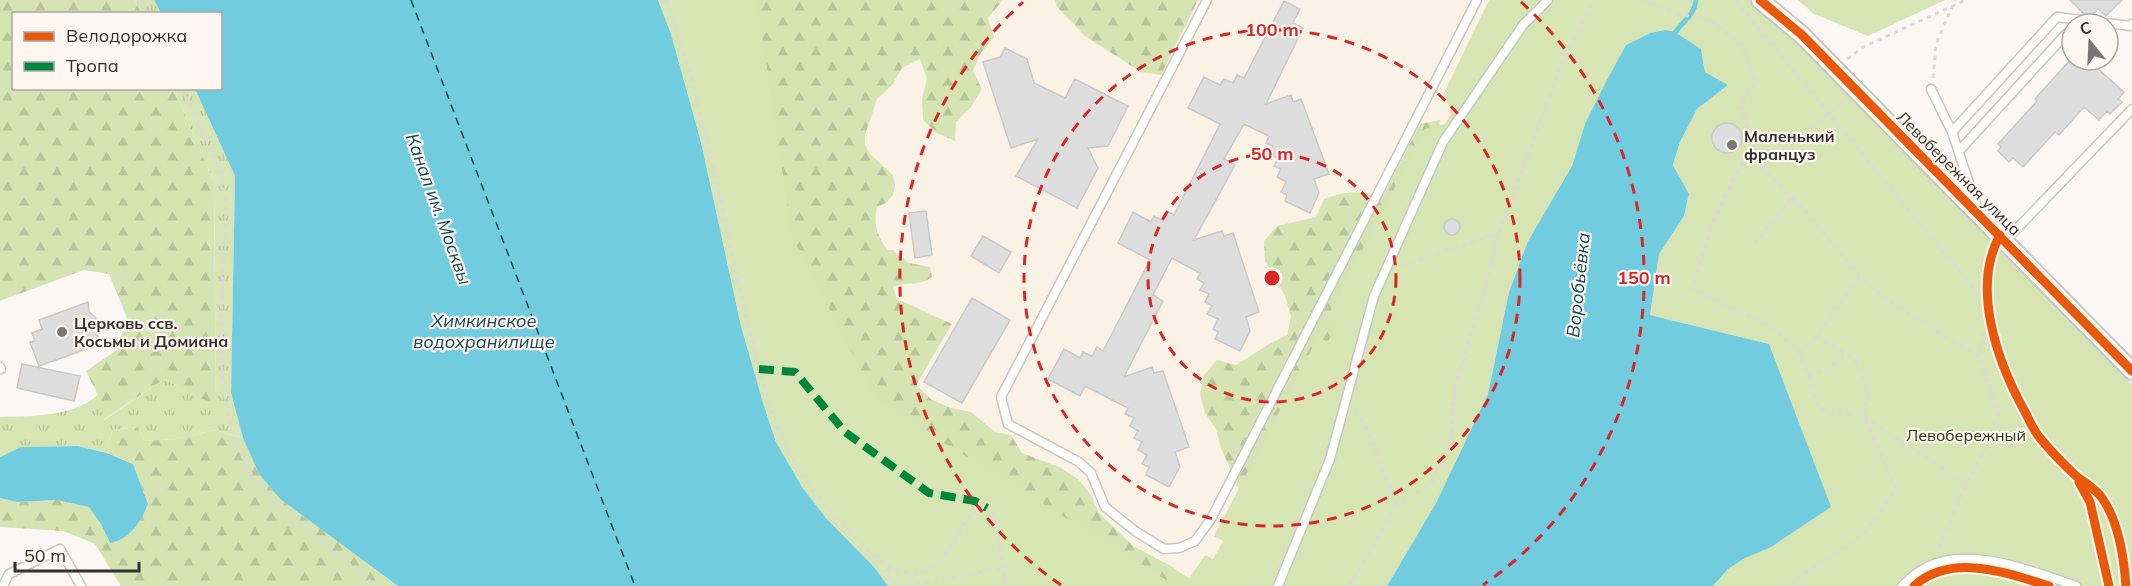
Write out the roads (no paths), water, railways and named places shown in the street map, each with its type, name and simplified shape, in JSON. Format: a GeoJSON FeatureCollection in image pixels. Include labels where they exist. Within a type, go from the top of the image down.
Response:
{"type":"FeatureCollection","features":[{"type":"Feature","properties":{"kind":"street","name":"Левобережная улица"},"geometry":{"type":"LineString","coordinates":[[1760,0],[1802,35],[2132,371]]}},
{"type":"Feature","properties":{"kind":"lane"},"geometry":{"type":"LineString","coordinates":[[1207,0],[1001,397],[1008,424],[1079,462],[1091,473],[1105,507],[1135,531],[1164,549],[1179,548],[1195,541],[1211,519],[1477,0]]}},
{"type":"Feature","properties":{"kind":"lane"},"geometry":{"type":"LineString","coordinates":[[1278,586],[1330,459],[1374,296],[1443,142],[1523,25],[1548,0]]}},
{"type":"Feature","properties":{"kind":"lane"},"geometry":{"type":"LineString","coordinates":[[1952,132],[2056,17],[2132,24]]}},
{"type":"Feature","properties":{"kind":"lane"},"geometry":{"type":"LineString","coordinates":[[1959,151],[2060,41]]}},
{"type":"Feature","properties":{"kind":"lane"},"geometry":{"type":"LineString","coordinates":[[1931,89],[1952,132],[1980,216]]}},
{"type":"Feature","properties":{"kind":"lane"},"geometry":{"type":"LineString","coordinates":[[2005,241],[2132,109]]}},
{"type":"Feature","properties":{"kind":"lane"},"geometry":{"type":"LineString","coordinates":[[3,586],[9,574],[60,549],[81,586]]}},
{"type":"Feature","properties":{"kind":"lane"},"geometry":{"type":"LineString","coordinates":[[1902,586],[1920,570],[1934,564],[1947,560],[1972,558],[1996,561],[2076,586]]}},
{"type":"Feature","properties":{"kind":"water","name":"Химкинское водохранилище"},"geometry":{"type":"Polygon","coordinates":[[[154,0],[658,0],[671,34],[701,142],[741,326],[776,442],[802,487],[826,518],[875,568],[888,586],[398,586],[280,499],[259,474],[243,438],[231,393],[235,176],[195,90],[222,90],[222,12],[160,12],[154,0]]]}},
{"type":"Feature","properties":{"kind":"water"},"geometry":{"type":"Polygon","coordinates":[[[1665,30],[1675,32],[1701,49],[1705,72],[1728,85],[1697,109],[1680,142],[1673,165],[1689,194],[1684,216],[1659,254],[1650,315],[1769,344],[1831,507],[1771,547],[1745,558],[1728,569],[1713,586],[1387,586],[1436,503],[1488,394],[1509,292],[1528,241],[1572,166],[1585,124],[1607,80],[1626,45],[1650,33],[1665,30]]]}},
{"type":"Feature","properties":{"kind":"water"},"geometry":{"type":"Polygon","coordinates":[[[78,446],[107,453],[133,464],[148,504],[134,529],[117,541],[110,543],[89,507],[57,500],[17,502],[0,498],[0,457],[21,447],[78,446]]]}},
{"type":"Feature","properties":{"kind":"waterway","name":"Воробьёвка"},"geometry":{"type":"LineString","coordinates":[[1672,38],[1689,16],[1696,0]]}},
{"type":"Feature","properties":{"kind":"place","name":"Маленький француз"},"geometry":{"type":"Point","coordinates":[1732,145]}},
{"type":"Feature","properties":{"kind":"place","name":"Церковь ссв. Косьмы и Домиана"},"geometry":{"type":"Point","coordinates":[62,332]}},
{"type":"Feature","properties":{"kind":"water label","name":"Канал им. Москвы"},"geometry":{"type":"Point","coordinates":[439,209]}},
{"type":"Feature","properties":{"kind":"park label","name":"Левобережный"},"geometry":{"type":"Point","coordinates":[1966,435]}}]}
